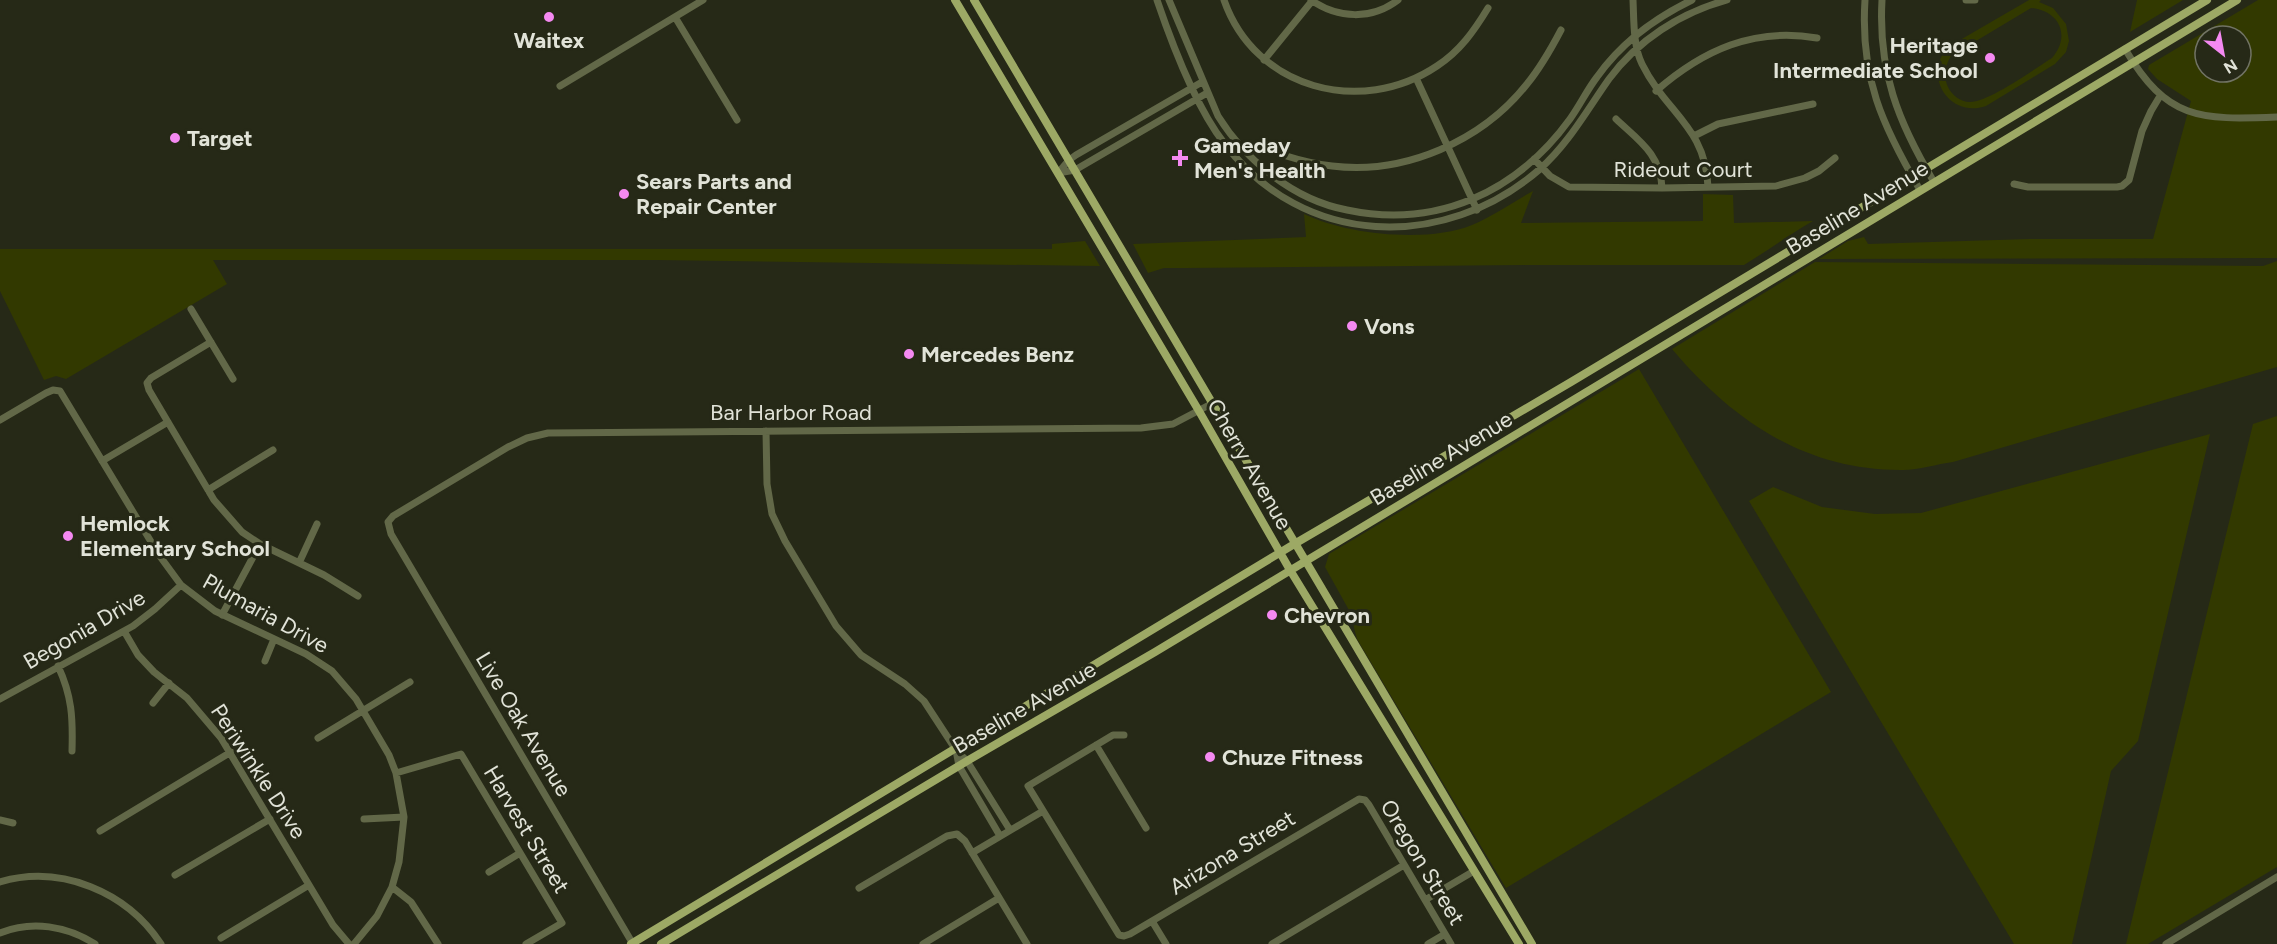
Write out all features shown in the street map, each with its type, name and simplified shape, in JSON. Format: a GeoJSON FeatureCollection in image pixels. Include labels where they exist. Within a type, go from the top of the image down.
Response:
{"type":"FeatureCollection","features":[{"type":"Feature","properties":{"kind":"main road","name":"Cherry Avenue"},"geometry":{"type":"LineString","coordinates":[[955,0],[1199,411],[1290,570],[1519,944]]}},
{"type":"Feature","properties":{"kind":"main road","name":"Cherry Avenue"},"geometry":{"type":"LineString","coordinates":[[974,0],[1532,944]]}},
{"type":"Feature","properties":{"kind":"main road","name":"Baseline Avenue"},"geometry":{"type":"LineString","coordinates":[[632,944],[1296,543],[1541,400],[2207,0]]}},
{"type":"Feature","properties":{"kind":"main road","name":"Baseline Avenue"},"geometry":{"type":"LineString","coordinates":[[661,944],[1290,570],[2237,0]]}},
{"type":"Feature","properties":{"kind":"street"},"geometry":{"type":"LineString","coordinates":[[560,86],[704,0]]}},
{"type":"Feature","properties":{"kind":"street"},"geometry":{"type":"LineString","coordinates":[[1157,0],[1197,98],[1214,130],[1244,166],[1278,194],[1316,213],[1345,222],[1389,227],[1431,224],[1477,210],[1512,191],[1542,167],[1571,136],[1613,74],[1638,47],[1675,21],[1727,0]]}},
{"type":"Feature","properties":{"kind":"street"},"geometry":{"type":"LineString","coordinates":[[1169,0],[1207,93],[1226,128],[1247,153],[1279,180],[1324,204],[1372,215],[1401,216],[1431,212],[1473,200],[1504,182],[1534,159],[1570,119],[1609,61],[1636,35],[1672,9],[1692,0]]}},
{"type":"Feature","properties":{"kind":"street"},"geometry":{"type":"LineString","coordinates":[[1224,0],[1238,31],[1264,60],[1291,77],[1312,85],[1342,91],[1364,92],[1384,89],[1416,78],[1438,65],[1467,39],[1488,8]]}},
{"type":"Feature","properties":{"kind":"street"},"geometry":{"type":"LineString","coordinates":[[1264,60],[1312,0],[1332,11],[1354,15],[1376,12],[1398,0]]}},
{"type":"Feature","properties":{"kind":"street"},"geometry":{"type":"LineString","coordinates":[[1633,0],[1640,58],[1656,91],[1687,124],[1694,136],[1703,156],[1708,187]]}},
{"type":"Feature","properties":{"kind":"street"},"geometry":{"type":"LineString","coordinates":[[1865,0],[1863,38],[1873,93],[1888,134],[1920,190]]}},
{"type":"Feature","properties":{"kind":"street"},"geometry":{"type":"LineString","coordinates":[[1882,0],[1882,38],[1887,78],[1901,120],[1934,182]]}},
{"type":"Feature","properties":{"kind":"street"},"geometry":{"type":"LineString","coordinates":[[1966,0],[1976,0]]}},
{"type":"Feature","properties":{"kind":"street"},"geometry":{"type":"LineString","coordinates":[[675,17],[737,120]]}},
{"type":"Feature","properties":{"kind":"street"},"geometry":{"type":"LineString","coordinates":[[1283,156],[1333,166],[1368,167],[1419,158],[1448,147],[1476,131],[1512,101],[1539,70],[1561,30]]}},
{"type":"Feature","properties":{"kind":"street"},"geometry":{"type":"LineString","coordinates":[[1656,91],[1683,68],[1727,45],[1783,35],[1816,39]]}},
{"type":"Feature","properties":{"kind":"street"},"geometry":{"type":"LineString","coordinates":[[2125,49],[2144,80],[2160,96],[2179,108],[2206,116],[2277,117]]}},
{"type":"Feature","properties":{"kind":"street"},"geometry":{"type":"LineString","coordinates":[[1416,78],[1477,210]]}},
{"type":"Feature","properties":{"kind":"street"},"geometry":{"type":"LineString","coordinates":[[1058,173],[1069,160],[1202,82]]}},
{"type":"Feature","properties":{"kind":"street"},"geometry":{"type":"LineString","coordinates":[[1058,173],[1075,170],[1207,93]]}},
{"type":"Feature","properties":{"kind":"street"},"geometry":{"type":"LineString","coordinates":[[2014,184],[2028,187],[2122,186],[2129,180],[2142,131],[2160,96]]}},
{"type":"Feature","properties":{"kind":"street"},"geometry":{"type":"LineString","coordinates":[[1694,136],[1718,124],[1814,104]]}},
{"type":"Feature","properties":{"kind":"street"},"geometry":{"type":"LineString","coordinates":[[1616,119],[1652,154],[1661,174],[1662,188]]}},
{"type":"Feature","properties":{"kind":"street","name":"Rideout Court"},"geometry":{"type":"LineString","coordinates":[[1534,159],[1550,176],[1569,187],[1662,188],[1765,187],[1787,184],[1819,171],[1835,158]]}},
{"type":"Feature","properties":{"kind":"street"},"geometry":{"type":"LineString","coordinates":[[191,309],[233,379]]}},
{"type":"Feature","properties":{"kind":"street"},"geometry":{"type":"LineString","coordinates":[[211,342],[153,376],[147,383],[149,390],[214,500],[242,532],[260,544],[324,575],[358,596]]}},
{"type":"Feature","properties":{"kind":"street","name":"Plumaria Drive"},"geometry":{"type":"LineString","coordinates":[[0,420],[46,393],[56,390],[64,397],[159,555],[181,585],[202,603],[222,615],[306,654],[332,671],[364,710],[389,755],[396,773],[404,817],[399,862],[392,887],[377,916],[354,944]]}},
{"type":"Feature","properties":{"kind":"street","name":"Bar Harbor Road"},"geometry":{"type":"LineString","coordinates":[[388,522],[396,513],[508,447],[537,435],[573,431],[1141,428],[1173,424],[1213,403]]}},
{"type":"Feature","properties":{"kind":"street"},"geometry":{"type":"LineString","coordinates":[[102,460],[168,422]]}},
{"type":"Feature","properties":{"kind":"street"},"geometry":{"type":"LineString","coordinates":[[766,431],[768,493],[772,514],[785,541],[845,639],[861,655],[918,695],[935,715],[963,763],[1000,836]]}},
{"type":"Feature","properties":{"kind":"street"},"geometry":{"type":"LineString","coordinates":[[208,490],[273,450]]}},
{"type":"Feature","properties":{"kind":"street","name":"Live Oak Avenue"},"geometry":{"type":"LineString","coordinates":[[388,522],[391,534],[632,944]]}},
{"type":"Feature","properties":{"kind":"street"},"geometry":{"type":"LineString","coordinates":[[299,563],[317,524]]}},
{"type":"Feature","properties":{"kind":"street"},"geometry":{"type":"LineString","coordinates":[[222,615],[260,544]]}},
{"type":"Feature","properties":{"kind":"street","name":"Begonia Drive"},"geometry":{"type":"LineString","coordinates":[[0,699],[124,631],[149,615],[181,585]]}},
{"type":"Feature","properties":{"kind":"street","name":"Periwinkle Drive"},"geometry":{"type":"LineString","coordinates":[[124,631],[138,655],[154,672],[199,710],[231,752],[333,925],[349,944]]}},
{"type":"Feature","properties":{"kind":"street"},"geometry":{"type":"LineString","coordinates":[[265,662],[274,639]]}},
{"type":"Feature","properties":{"kind":"street"},"geometry":{"type":"LineString","coordinates":[[58,666],[67,685],[71,704],[72,751]]}},
{"type":"Feature","properties":{"kind":"street"},"geometry":{"type":"LineString","coordinates":[[318,738],[410,682]]}},
{"type":"Feature","properties":{"kind":"street"},"geometry":{"type":"LineString","coordinates":[[153,703],[169,683]]}},
{"type":"Feature","properties":{"kind":"street"},"geometry":{"type":"LineString","coordinates":[[972,853],[1042,811],[1028,786],[1113,735],[1124,735]]}},
{"type":"Feature","properties":{"kind":"street"},"geometry":{"type":"LineString","coordinates":[[1096,745],[1146,828]]}},
{"type":"Feature","properties":{"kind":"street"},"geometry":{"type":"LineString","coordinates":[[100,831],[231,752]]}},
{"type":"Feature","properties":{"kind":"street","name":"Harvest Street"},"geometry":{"type":"LineString","coordinates":[[396,773],[461,754],[562,923],[526,944]]}},
{"type":"Feature","properties":{"kind":"street"},"geometry":{"type":"LineString","coordinates":[[963,763],[1010,830]]}},
{"type":"Feature","properties":{"kind":"street","name":"Arizona Street"},"geometry":{"type":"LineString","coordinates":[[1042,811],[1114,931],[1121,936],[1130,934],[1353,801],[1362,799]]}},
{"type":"Feature","properties":{"kind":"street","name":"Oregon Street"},"geometry":{"type":"LineString","coordinates":[[1362,799],[1369,805],[1451,944]]}},
{"type":"Feature","properties":{"kind":"street"},"geometry":{"type":"LineString","coordinates":[[364,819],[404,817]]}},
{"type":"Feature","properties":{"kind":"street"},"geometry":{"type":"LineString","coordinates":[[175,875],[270,819]]}},
{"type":"Feature","properties":{"kind":"street"},"geometry":{"type":"LineString","coordinates":[[0,820],[13,823]]}},
{"type":"Feature","properties":{"kind":"street"},"geometry":{"type":"LineString","coordinates":[[860,888],[947,836],[957,834],[965,841],[1027,944]]}},
{"type":"Feature","properties":{"kind":"street"},"geometry":{"type":"LineString","coordinates":[[489,872],[520,854]]}},
{"type":"Feature","properties":{"kind":"street"},"geometry":{"type":"LineString","coordinates":[[1272,944],[1404,865]]}},
{"type":"Feature","properties":{"kind":"street"},"geometry":{"type":"LineString","coordinates":[[1425,900],[1474,871]]}},
{"type":"Feature","properties":{"kind":"street"},"geometry":{"type":"LineString","coordinates":[[0,882],[23,877],[49,877],[83,883],[100,890],[136,914],[161,944]]}},
{"type":"Feature","properties":{"kind":"street"},"geometry":{"type":"LineString","coordinates":[[2166,944],[2277,877]]}},
{"type":"Feature","properties":{"kind":"street"},"geometry":{"type":"LineString","coordinates":[[221,938],[309,885]]}},
{"type":"Feature","properties":{"kind":"street"},"geometry":{"type":"LineString","coordinates":[[392,887],[411,902],[438,944]]}},
{"type":"Feature","properties":{"kind":"street"},"geometry":{"type":"LineString","coordinates":[[922,944],[999,898]]}},
{"type":"Feature","properties":{"kind":"street"},"geometry":{"type":"LineString","coordinates":[[1152,921],[1166,944]]}},
{"type":"Feature","properties":{"kind":"street"},"geometry":{"type":"LineString","coordinates":[[0,933],[33,926],[49,927],[78,934],[95,944]]}},
{"type":"Feature","properties":{"kind":"street"},"geometry":{"type":"LineString","coordinates":[[1428,944],[1445,934]]}},
{"type":"Feature","properties":{"kind":"green space"},"geometry":{"type":"Polygon","coordinates":[[[2029,0],[2041,0],[2039,2],[2053,8],[2066,24],[2069,41],[2066,52],[2055,64],[1986,106],[1973,108],[1961,106],[1943,92],[1938,70],[1941,58],[1948,47],[2029,0]],[[2031,8],[1951,56],[1945,75],[1946,83],[1954,95],[1966,102],[1978,101],[2000,91],[2052,58],[2061,41],[2060,26],[2055,19],[2041,10],[2031,8]]]}},
{"type":"Feature","properties":{"kind":"green space"},"geometry":{"type":"Polygon","coordinates":[[[2137,0],[2183,0],[2130,32],[2137,0]]]}},
{"type":"Feature","properties":{"kind":"green space"},"geometry":{"type":"Polygon","coordinates":[[[2258,0],[2277,0],[2277,258],[1819,259],[1848,241],[1864,237],[1868,244],[2029,239],[2153,239],[2191,101],[2157,79],[2148,69],[2149,65],[2193,39],[2193,84],[2253,84],[2253,24],[2218,24],[2258,0]]]}},
{"type":"Feature","properties":{"kind":"green space"},"geometry":{"type":"Polygon","coordinates":[[[1533,191],[1521,223],[1703,221],[1703,194],[1733,195],[1734,223],[1813,221],[1744,265],[1164,268],[1148,273],[1133,244],[1306,237],[1304,214],[1342,227],[1364,231],[1411,235],[1433,234],[1472,225],[1533,191]]]}},
{"type":"Feature","properties":{"kind":"green space"},"geometry":{"type":"Polygon","coordinates":[[[1085,241],[1100,266],[656,260],[213,260],[227,284],[66,379],[56,376],[44,380],[0,291],[0,249],[1052,249],[1052,244],[1085,241]]]}},
{"type":"Feature","properties":{"kind":"green space"},"geometry":{"type":"Polygon","coordinates":[[[2277,261],[2277,367],[1953,462],[1915,469],[1868,468],[1835,462],[1803,451],[1774,437],[1746,419],[1720,398],[1672,349],[1815,262],[2263,266],[2277,261]]]}},
{"type":"Feature","properties":{"kind":"green space"},"geometry":{"type":"Polygon","coordinates":[[[1639,369],[1831,692],[1506,888],[1357,639],[1350,612],[1325,567],[1329,554],[1639,369]]]}},
{"type":"Feature","properties":{"kind":"green space"},"geometry":{"type":"Polygon","coordinates":[[[2277,416],[2277,867],[2148,944],[2126,944],[2253,424],[2277,416]]]}},
{"type":"Feature","properties":{"kind":"green space"},"geometry":{"type":"Polygon","coordinates":[[[2210,434],[2138,741],[2111,771],[2072,944],[2014,944],[1749,501],[1773,487],[1822,507],[1875,514],[1921,513],[2210,434]]]}},
{"type":"Feature","properties":{"kind":"place","name":"Waitex"},"geometry":{"type":"Point","coordinates":[549,17]}},
{"type":"Feature","properties":{"kind":"place","name":"Heritage Intermediate School"},"geometry":{"type":"Point","coordinates":[1990,58]}},
{"type":"Feature","properties":{"kind":"place","name":"Target"},"geometry":{"type":"Point","coordinates":[175,138]}},
{"type":"Feature","properties":{"kind":"place","name":"Gameday Men's Health"},"geometry":{"type":"Point","coordinates":[1180,158]}},
{"type":"Feature","properties":{"kind":"place","name":"Sears Parts and Repair Center"},"geometry":{"type":"Point","coordinates":[624,194]}},
{"type":"Feature","properties":{"kind":"place","name":"Vons"},"geometry":{"type":"Point","coordinates":[1352,326]}},
{"type":"Feature","properties":{"kind":"place","name":"Mercedes Benz"},"geometry":{"type":"Point","coordinates":[909,354]}},
{"type":"Feature","properties":{"kind":"place","name":"Hemlock Elementary School"},"geometry":{"type":"Point","coordinates":[68,536]}},
{"type":"Feature","properties":{"kind":"place","name":"Chevron"},"geometry":{"type":"Point","coordinates":[1272,615]}},
{"type":"Feature","properties":{"kind":"place","name":"Chuze Fitness"},"geometry":{"type":"Point","coordinates":[1210,757]}}]}
